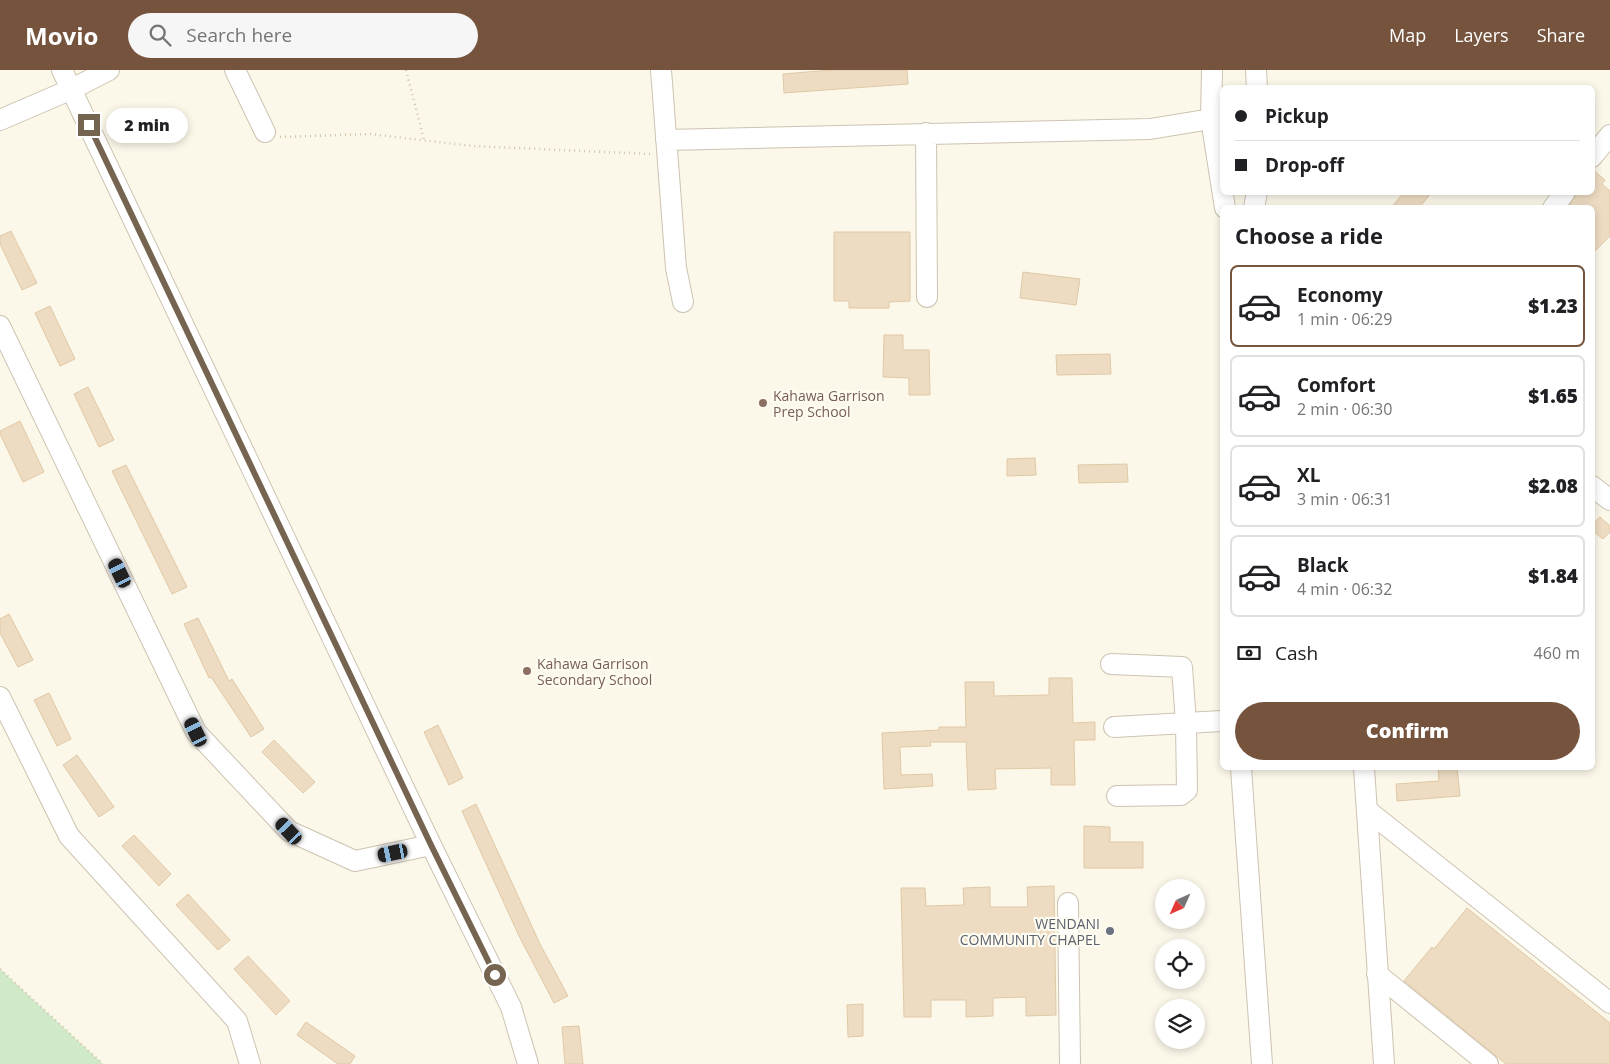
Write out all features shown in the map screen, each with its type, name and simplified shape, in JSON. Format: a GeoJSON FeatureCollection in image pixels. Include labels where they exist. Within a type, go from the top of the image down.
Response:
{"type":"FeatureCollection","features":[{"type":"Feature","properties":{"kind":"street"},"geometry":{"type":"LineString","coordinates":[[62,70],[431,845],[512,1007],[528,1064]]}},
{"type":"Feature","properties":{"kind":"street"},"geometry":{"type":"LineString","coordinates":[[0,120],[72,89],[110,70]]}},
{"type":"Feature","properties":{"kind":"street"},"geometry":{"type":"LineString","coordinates":[[236,70],[265,132]]}},
{"type":"Feature","properties":{"kind":"street"},"geometry":{"type":"LineString","coordinates":[[661,70],[676,268],[683,302]]}},
{"type":"Feature","properties":{"kind":"street"},"geometry":{"type":"LineString","coordinates":[[1212,70],[1211,119],[1220,176]]}},
{"type":"Feature","properties":{"kind":"street"},"geometry":{"type":"LineString","coordinates":[[1256,70],[1257,85]]}},
{"type":"Feature","properties":{"kind":"street"},"geometry":{"type":"LineString","coordinates":[[666,148],[926,133],[1150,129],[1211,119]]}},
{"type":"Feature","properties":{"kind":"street"},"geometry":{"type":"LineString","coordinates":[[926,133],[927,297]]}},
{"type":"Feature","properties":{"kind":"street"},"geometry":{"type":"LineString","coordinates":[[1595,153],[1610,135]]}},
{"type":"Feature","properties":{"kind":"street"},"geometry":{"type":"LineString","coordinates":[[0,326],[196,732],[289,831],[355,861],[431,845]]}},
{"type":"Feature","properties":{"kind":"street"},"geometry":{"type":"LineString","coordinates":[[1595,488],[1610,500]]}},
{"type":"Feature","properties":{"kind":"street"},"geometry":{"type":"LineString","coordinates":[[1111,664],[1182,667],[1184,669],[1187,790],[1181,795],[1117,796]]}},
{"type":"Feature","properties":{"kind":"street"},"geometry":{"type":"LineString","coordinates":[[0,697],[69,836],[237,1021],[250,1064]]}},
{"type":"Feature","properties":{"kind":"street"},"geometry":{"type":"LineString","coordinates":[[1114,727],[1220,722]]}},
{"type":"Feature","properties":{"kind":"street"},"geometry":{"type":"LineString","coordinates":[[1241,770],[1262,1064]]}},
{"type":"Feature","properties":{"kind":"street"},"geometry":{"type":"LineString","coordinates":[[1364,770],[1384,1064]]}},
{"type":"Feature","properties":{"kind":"street"},"geometry":{"type":"LineString","coordinates":[[1367,810],[1610,1003]]}},
{"type":"Feature","properties":{"kind":"street"},"geometry":{"type":"LineString","coordinates":[[1068,903],[1070,1064]]}},
{"type":"Feature","properties":{"kind":"street"},"geometry":{"type":"LineString","coordinates":[[1377,974],[1488,1064]]}},
{"type":"Feature","properties":{"kind":"path"},"geometry":{"type":"LineString","coordinates":[[406,70],[424,140]]}},
{"type":"Feature","properties":{"kind":"path"},"geometry":{"type":"LineString","coordinates":[[265,132],[284,138],[370,134],[472,146],[666,148]]}},
{"type":"Feature","properties":{"kind":"path"},"geometry":{"type":"LineString","coordinates":[[0,969],[103,1064]]}},
{"type":"Feature","properties":{"kind":"green space"},"geometry":{"type":"Polygon","coordinates":[[[0,969],[103,1064],[0,1064],[0,969]]]}},
{"type":"Feature","properties":{"kind":"building"},"geometry":{"type":"Polygon","coordinates":[[[831,70],[907,70],[908,84],[784,93],[783,74],[831,70]]]}},
{"type":"Feature","properties":{"kind":"building"},"geometry":{"type":"Polygon","coordinates":[[[1595,172],[1605,180],[1602,184],[1610,191],[1610,236],[1595,251],[1595,205],[1570,205],[1575,195],[1595,195],[1595,172]]]}},
{"type":"Feature","properties":{"kind":"building"},"geometry":{"type":"Polygon","coordinates":[[[1402,195],[1430,195],[1421,205],[1393,205],[1402,195]]]}},
{"type":"Feature","properties":{"kind":"building"},"geometry":{"type":"Polygon","coordinates":[[[11,231],[37,283],[22,290],[0,244],[0,236],[11,231]]]}},
{"type":"Feature","properties":{"kind":"building"},"geometry":{"type":"Polygon","coordinates":[[[834,232],[910,232],[910,301],[889,302],[889,308],[849,308],[849,301],[834,301],[834,232]]]}},
{"type":"Feature","properties":{"kind":"building"},"geometry":{"type":"Polygon","coordinates":[[[1023,272],[1080,279],[1076,305],[1020,298],[1023,272]]]}},
{"type":"Feature","properties":{"kind":"building"},"geometry":{"type":"Polygon","coordinates":[[[50,306],[75,359],[60,366],[35,313],[50,306]]]}},
{"type":"Feature","properties":{"kind":"building"},"geometry":{"type":"Polygon","coordinates":[[[884,335],[903,335],[903,350],[929,350],[930,395],[909,395],[909,378],[883,377],[884,335]]]}},
{"type":"Feature","properties":{"kind":"building"},"geometry":{"type":"Polygon","coordinates":[[[1110,354],[1111,374],[1057,375],[1056,355],[1110,354]]]}},
{"type":"Feature","properties":{"kind":"building"},"geometry":{"type":"Polygon","coordinates":[[[88,387],[114,440],[99,447],[74,394],[88,387]]]}},
{"type":"Feature","properties":{"kind":"building"},"geometry":{"type":"Polygon","coordinates":[[[20,421],[44,472],[23,482],[0,434],[0,431],[20,421]]]}},
{"type":"Feature","properties":{"kind":"building"},"geometry":{"type":"Polygon","coordinates":[[[1035,458],[1036,475],[1007,476],[1007,459],[1035,458]]]}},
{"type":"Feature","properties":{"kind":"building"},"geometry":{"type":"Polygon","coordinates":[[[1127,464],[1128,482],[1079,483],[1078,465],[1127,464]]]}},
{"type":"Feature","properties":{"kind":"building"},"geometry":{"type":"Polygon","coordinates":[[[126,465],[187,587],[172,594],[112,471],[126,465]]]}},
{"type":"Feature","properties":{"kind":"building"},"geometry":{"type":"Polygon","coordinates":[[[1600,517],[1610,526],[1610,532],[1603,539],[1595,532],[1595,522],[1600,517]]]}},
{"type":"Feature","properties":{"kind":"building"},"geometry":{"type":"Polygon","coordinates":[[[9,614],[33,660],[18,667],[0,633],[0,619],[9,614]]]}},
{"type":"Feature","properties":{"kind":"building"},"geometry":{"type":"Polygon","coordinates":[[[198,618],[229,681],[232,679],[264,729],[251,737],[211,677],[209,678],[184,624],[198,618]]]}},
{"type":"Feature","properties":{"kind":"building"},"geometry":{"type":"Polygon","coordinates":[[[1049,678],[1072,678],[1073,723],[1095,722],[1095,740],[1074,740],[1075,785],[1051,785],[1051,768],[995,769],[996,789],[968,790],[966,742],[930,742],[931,746],[900,747],[901,775],[932,774],[933,786],[884,789],[882,733],[939,730],[939,727],[966,727],[965,682],[994,682],[994,696],[1049,695],[1049,678]]]}},
{"type":"Feature","properties":{"kind":"building"},"geometry":{"type":"Polygon","coordinates":[[[49,693],[71,739],[57,746],[34,700],[49,693]]]}},
{"type":"Feature","properties":{"kind":"building"},"geometry":{"type":"Polygon","coordinates":[[[438,725],[463,778],[449,785],[424,732],[438,725]]]}},
{"type":"Feature","properties":{"kind":"building"},"geometry":{"type":"Polygon","coordinates":[[[274,740],[315,782],[303,793],[262,752],[274,740]]]}},
{"type":"Feature","properties":{"kind":"building"},"geometry":{"type":"Polygon","coordinates":[[[77,755],[114,807],[99,817],[63,765],[77,755]]]}},
{"type":"Feature","properties":{"kind":"building"},"geometry":{"type":"Polygon","coordinates":[[[1438,770],[1457,770],[1460,796],[1397,801],[1396,784],[1439,781],[1438,770]]]}},
{"type":"Feature","properties":{"kind":"building"},"geometry":{"type":"Polygon","coordinates":[[[476,804],[540,944],[568,996],[554,1003],[519,936],[462,811],[476,804]]]}},
{"type":"Feature","properties":{"kind":"building"},"geometry":{"type":"Polygon","coordinates":[[[1084,826],[1110,827],[1110,842],[1143,842],[1143,868],[1084,868],[1084,826]]]}},
{"type":"Feature","properties":{"kind":"building"},"geometry":{"type":"Polygon","coordinates":[[[134,835],[171,874],[159,886],[122,846],[134,835]]]}},
{"type":"Feature","properties":{"kind":"building"},"geometry":{"type":"Polygon","coordinates":[[[1054,886],[1056,1015],[1026,1016],[1026,997],[993,998],[993,1016],[966,1017],[966,1000],[931,1000],[931,1017],[904,1017],[901,888],[925,888],[926,906],[964,905],[963,888],[990,887],[990,907],[1028,907],[1027,887],[1054,886]]]}},
{"type":"Feature","properties":{"kind":"building"},"geometry":{"type":"Polygon","coordinates":[[[188,894],[230,940],[218,950],[176,905],[188,894]]]}},
{"type":"Feature","properties":{"kind":"building"},"geometry":{"type":"Polygon","coordinates":[[[1467,908],[1610,1023],[1610,1064],[1506,1064],[1404,981],[1432,947],[1434,949],[1467,908]]]}},
{"type":"Feature","properties":{"kind":"building"},"geometry":{"type":"Polygon","coordinates":[[[248,956],[290,1001],[276,1015],[234,969],[248,956]]]}},
{"type":"Feature","properties":{"kind":"building"},"geometry":{"type":"Polygon","coordinates":[[[863,1004],[863,1036],[848,1037],[847,1005],[863,1004]]]}},
{"type":"Feature","properties":{"kind":"building"},"geometry":{"type":"Polygon","coordinates":[[[306,1022],[355,1056],[350,1064],[338,1064],[297,1035],[306,1022]]]}},
{"type":"Feature","properties":{"kind":"building"},"geometry":{"type":"Polygon","coordinates":[[[579,1026],[583,1064],[565,1064],[562,1027],[579,1026]]]}},
{"type":"Feature","properties":{"kind":"place","name":"Kahawa Garrison Prep School"},"geometry":{"type":"Point","coordinates":[763,403]}},
{"type":"Feature","properties":{"kind":"place","name":"Kahawa Garrison Secondary School"},"geometry":{"type":"Point","coordinates":[527,671]}},
{"type":"Feature","properties":{"kind":"place","name":"WENDANI COMMUNITY CHAPEL"},"geometry":{"type":"Point","coordinates":[1110,931]}},
{"type":"Feature","properties":{"kind":"route"},"geometry":{"type":"LineString","coordinates":[[89,125],[431,845],[495,975]]}}]}
